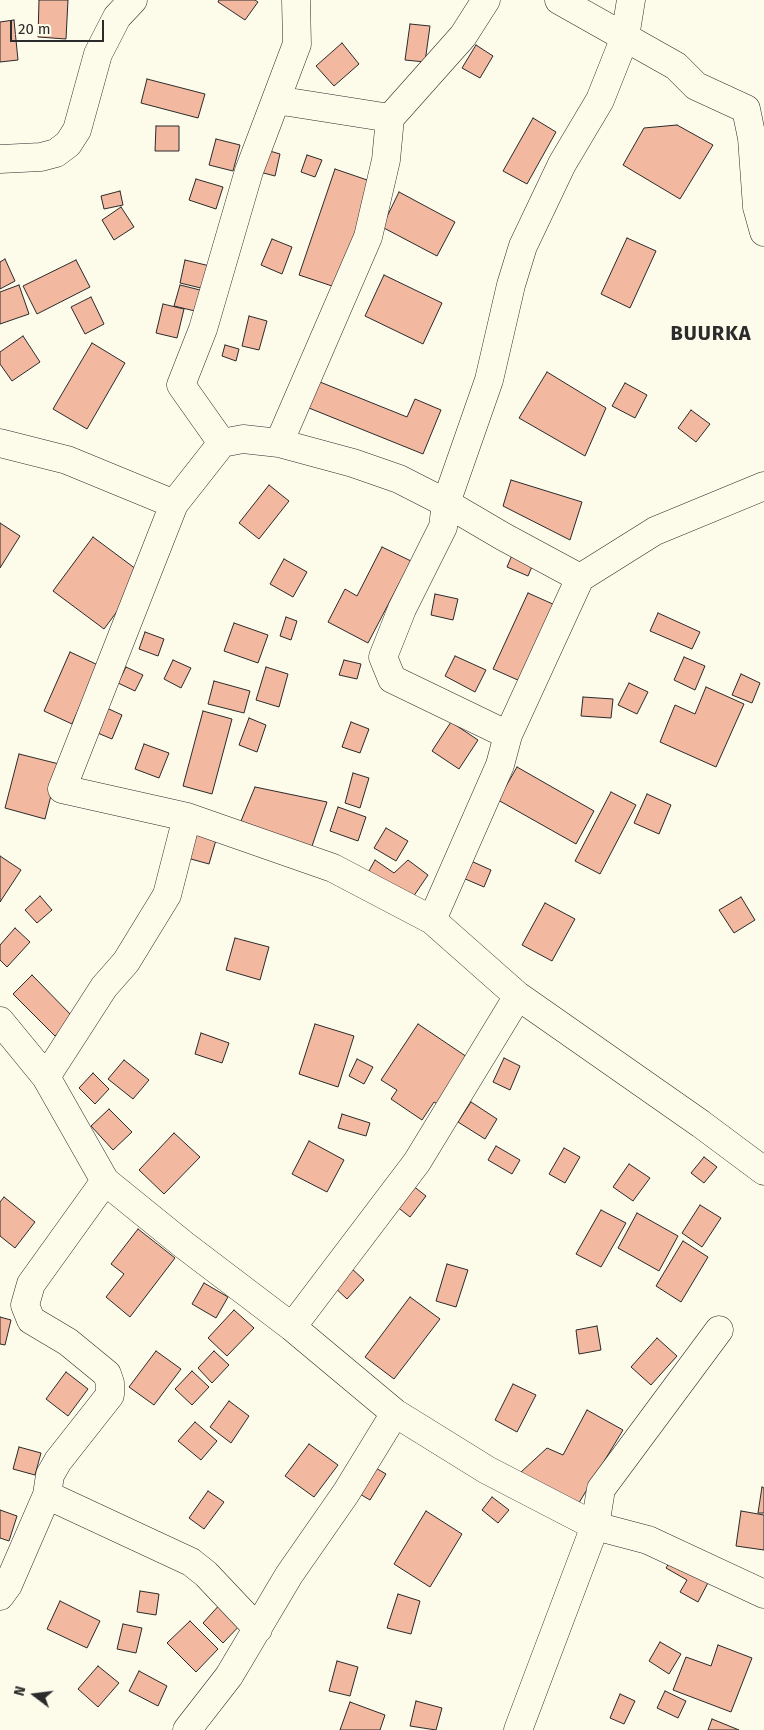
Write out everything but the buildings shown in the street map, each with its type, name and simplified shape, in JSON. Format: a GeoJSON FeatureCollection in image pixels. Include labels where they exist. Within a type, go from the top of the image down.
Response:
{"type":"FeatureCollection","features":[{"type":"Feature","properties":{"kind":"street"},"geometry":{"type":"LineString","coordinates":[[0,159],[41,157],[56,153],[68,144],[77,130],[98,54],[117,17],[133,0]]}},
{"type":"Feature","properties":{"kind":"street"},"geometry":{"type":"LineString","coordinates":[[222,443],[181,385],[203,329],[249,171],[297,44],[296,0]]}},
{"type":"Feature","properties":{"kind":"street"},"geometry":{"type":"LineString","coordinates":[[279,443],[368,237],[386,160],[390,118],[463,36],[486,0]]}},
{"type":"Feature","properties":{"kind":"street"},"geometry":{"type":"LineString","coordinates":[[559,0],[676,66],[696,86],[746,108],[752,138],[757,207],[764,232]]}},
{"type":"Feature","properties":{"kind":"street"},"geometry":{"type":"LineString","coordinates":[[508,735],[392,679],[384,657],[402,609],[443,527],[446,502],[489,380],[511,285],[523,246],[562,164],[600,100],[625,37],[630,0]]}},
{"type":"Feature","properties":{"kind":"street"},"geometry":{"type":"LineString","coordinates":[[276,100],[390,118]]}},
{"type":"Feature","properties":{"kind":"street"},"geometry":{"type":"LineString","coordinates":[[580,578],[504,537],[446,502],[399,479],[353,463],[279,443],[243,439],[222,443],[174,504],[62,788],[187,817],[333,868],[432,920],[518,996],[693,1118],[764,1171]]}},
{"type":"Feature","properties":{"kind":"street"},"geometry":{"type":"LineString","coordinates":[[0,443],[67,460],[174,504]]}},
{"type":"Feature","properties":{"kind":"street"},"geometry":{"type":"LineString","coordinates":[[432,920],[500,765],[508,735],[580,578],[655,531],[764,486]]}},
{"type":"Feature","properties":{"kind":"street"},"geometry":{"type":"LineString","coordinates":[[46,1077],[104,987],[126,962],[167,895],[187,817]]}},
{"type":"Feature","properties":{"kind":"street"},"geometry":{"type":"LineString","coordinates":[[292,1327],[417,1162],[518,996]]}},
{"type":"Feature","properties":{"kind":"street"},"geometry":{"type":"LineString","coordinates":[[0,1020],[46,1077],[106,1181],[184,1245],[292,1327],[394,1413],[487,1470],[595,1526],[648,1540],[764,1594]]}},
{"type":"Feature","properties":{"kind":"street"},"geometry":{"type":"LineString","coordinates":[[0,1596],[8,1585],[47,1495],[50,1475],[58,1461],[110,1395],[110,1383],[107,1374],[68,1342],[31,1320],[25,1305],[31,1284],[106,1181]]}},
{"type":"Feature","properties":{"kind":"street"},"geometry":{"type":"LineString","coordinates":[[518,1730],[595,1526],[601,1490],[718,1330]]}},
{"type":"Feature","properties":{"kind":"street"},"geometry":{"type":"LineString","coordinates":[[187,1730],[228,1676],[289,1575],[346,1493],[394,1413]]}},
{"type":"Feature","properties":{"kind":"street"},"geometry":{"type":"LineString","coordinates":[[47,1495],[191,1562],[206,1574],[258,1629]]}},
{"type":"Feature","properties":{"kind":"district","name":"BUURKA"},"geometry":{"type":"Point","coordinates":[711,334]}}]}
